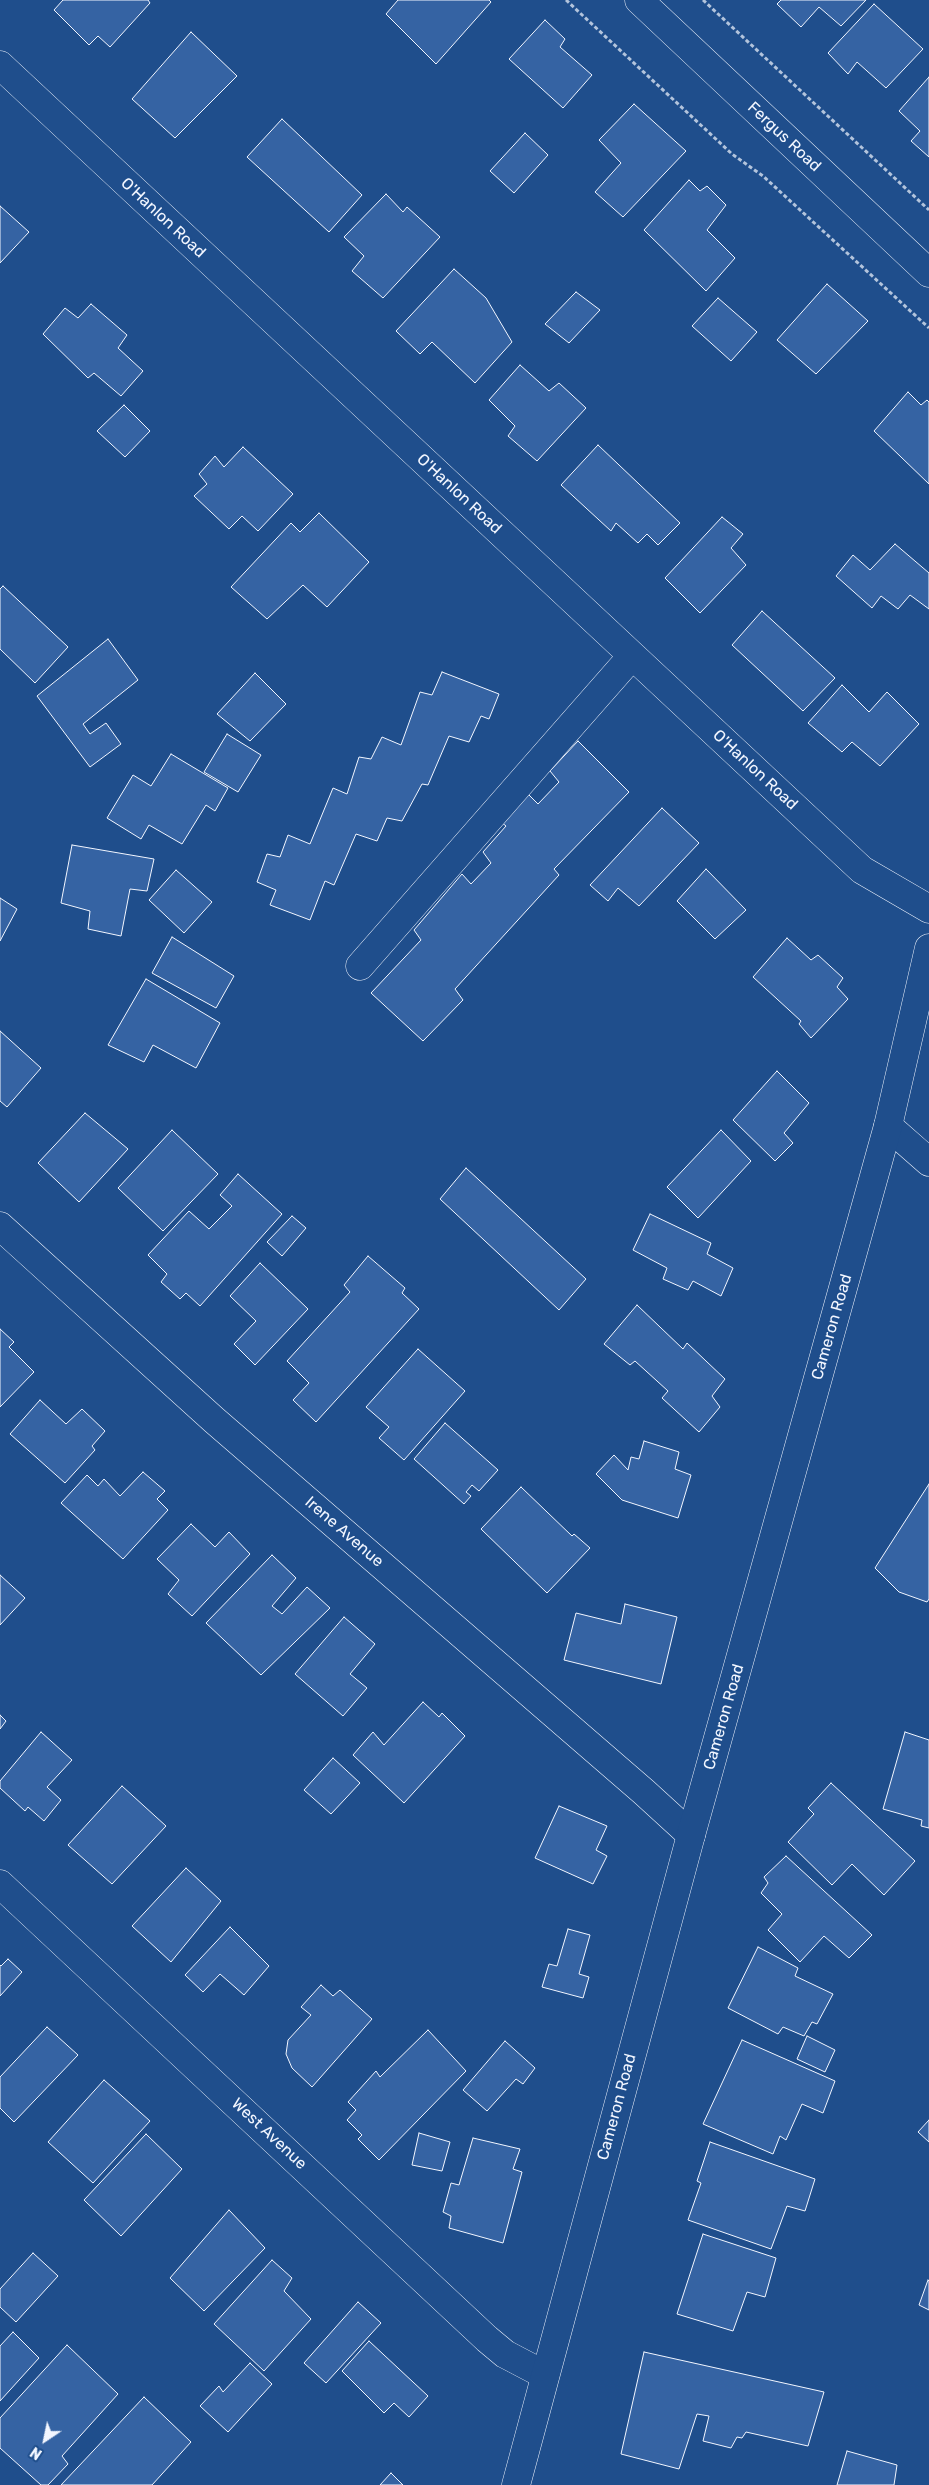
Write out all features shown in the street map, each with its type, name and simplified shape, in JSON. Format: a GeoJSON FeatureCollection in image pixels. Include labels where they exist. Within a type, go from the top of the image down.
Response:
{"type":"FeatureCollection","features":[{"type":"Feature","properties":{"kind":"street","name":"Fergus Road"},"geometry":{"type":"LineString","coordinates":[[639,0],[929,273]]}},
{"type":"Feature","properties":{"kind":"street","name":"O'Hanlon Road"},"geometry":{"type":"LineString","coordinates":[[0,65],[862,870],[929,909]]}},
{"type":"Feature","properties":{"kind":"street"},"geometry":{"type":"LineString","coordinates":[[360,966],[632,656]]}},
{"type":"Feature","properties":{"kind":"street","name":"Cameron Road"},"geometry":{"type":"LineString","coordinates":[[516,2485],[544,2375],[691,1835],[888,1126],[929,948]]}},
{"type":"Feature","properties":{"kind":"street"},"geometry":{"type":"LineString","coordinates":[[888,1126],[929,1162]]}},
{"type":"Feature","properties":{"kind":"street","name":"Irene Avenue"},"geometry":{"type":"LineString","coordinates":[[0,1226],[214,1420],[644,1792],[691,1835]]}},
{"type":"Feature","properties":{"kind":"street","name":"West Avenue"},"geometry":{"type":"LineString","coordinates":[[0,1884],[487,2339],[506,2354],[544,2375]]}},
{"type":"Feature","properties":{"kind":"path"},"geometry":{"type":"LineString","coordinates":[[566,0],[732,154],[763,176],[929,328]]}},
{"type":"Feature","properties":{"kind":"path"},"geometry":{"type":"LineString","coordinates":[[703,0],[929,210]]}},
{"type":"Feature","properties":{"kind":"building"},"geometry":{"type":"Polygon","coordinates":[[[63,0],[148,0],[150,3],[110,47],[98,36],[89,45],[54,10],[63,0]]]}},
{"type":"Feature","properties":{"kind":"building"},"geometry":{"type":"Polygon","coordinates":[[[398,0],[489,0],[491,2],[436,64],[386,14],[398,0]]]}},
{"type":"Feature","properties":{"kind":"building"},"geometry":{"type":"Polygon","coordinates":[[[781,0],[866,0],[841,26],[819,7],[801,27],[777,4],[781,0]]]}},
{"type":"Feature","properties":{"kind":"building"},"geometry":{"type":"Polygon","coordinates":[[[874,4],[923,49],[886,88],[857,62],[848,74],[828,53],[874,4]]]}},
{"type":"Feature","properties":{"kind":"building"},"geometry":{"type":"Polygon","coordinates":[[[545,20],[565,39],[560,47],[592,75],[563,108],[509,59],[545,20]]]}},
{"type":"Feature","properties":{"kind":"building"},"geometry":{"type":"Polygon","coordinates":[[[191,32],[237,76],[175,138],[132,99],[191,32]]]}},
{"type":"Feature","properties":{"kind":"building"},"geometry":{"type":"Polygon","coordinates":[[[929,77],[929,157],[911,141],[920,131],[899,111],[929,77]]]}},
{"type":"Feature","properties":{"kind":"building"},"geometry":{"type":"Polygon","coordinates":[[[634,104],[686,151],[623,217],[595,192],[621,163],[599,140],[634,104]]]}},
{"type":"Feature","properties":{"kind":"building"},"geometry":{"type":"Polygon","coordinates":[[[282,119],[362,195],[329,232],[247,157],[282,119]]]}},
{"type":"Feature","properties":{"kind":"building"},"geometry":{"type":"Polygon","coordinates":[[[525,133],[548,155],[514,193],[490,171],[525,133]]]}},
{"type":"Feature","properties":{"kind":"building"},"geometry":{"type":"Polygon","coordinates":[[[689,180],[700,191],[707,186],[726,205],[707,230],[735,258],[706,291],[644,230],[689,180]]]}},
{"type":"Feature","properties":{"kind":"building"},"geometry":{"type":"Polygon","coordinates":[[[386,194],[403,212],[407,207],[440,237],[383,298],[352,271],[364,256],[344,237],[386,194]]]}},
{"type":"Feature","properties":{"kind":"building"},"geometry":{"type":"Polygon","coordinates":[[[0,206],[29,232],[0,263],[0,206]]]}},
{"type":"Feature","properties":{"kind":"building"},"geometry":{"type":"Polygon","coordinates":[[[454,269],[486,298],[512,342],[475,383],[432,342],[420,354],[396,331],[454,269]]]}},
{"type":"Feature","properties":{"kind":"building"},"geometry":{"type":"Polygon","coordinates":[[[827,284],[868,321],[816,374],[777,340],[827,284]]]}},
{"type":"Feature","properties":{"kind":"building"},"geometry":{"type":"Polygon","coordinates":[[[576,292],[600,310],[569,343],[545,324],[576,292]]]}},
{"type":"Feature","properties":{"kind":"building"},"geometry":{"type":"Polygon","coordinates":[[[718,298],[757,332],[731,361],[692,326],[718,298]]]}},
{"type":"Feature","properties":{"kind":"building"},"geometry":{"type":"Polygon","coordinates":[[[91,304],[127,335],[118,348],[143,371],[121,396],[94,373],[88,378],[43,334],[65,308],[78,318],[91,304]]]}},
{"type":"Feature","properties":{"kind":"building"},"geometry":{"type":"Polygon","coordinates":[[[520,365],[549,391],[559,383],[586,408],[537,461],[508,436],[515,426],[489,400],[520,365]]]}},
{"type":"Feature","properties":{"kind":"building"},"geometry":{"type":"Polygon","coordinates":[[[908,392],[921,405],[927,400],[929,402],[929,484],[874,431],[908,392]]]}},
{"type":"Feature","properties":{"kind":"building"},"geometry":{"type":"Polygon","coordinates":[[[124,405],[150,431],[125,457],[97,431],[124,405]]]}},
{"type":"Feature","properties":{"kind":"building"},"geometry":{"type":"Polygon","coordinates":[[[598,445],[680,523],[658,545],[647,534],[638,543],[616,523],[611,531],[561,485],[598,445]]]}},
{"type":"Feature","properties":{"kind":"building"},"geometry":{"type":"Polygon","coordinates":[[[243,447],[293,494],[258,531],[242,516],[229,529],[194,496],[207,484],[199,474],[215,456],[224,467],[243,447]]]}},
{"type":"Feature","properties":{"kind":"building"},"geometry":{"type":"Polygon","coordinates":[[[319,513],[369,562],[327,607],[303,585],[267,619],[231,587],[291,523],[300,532],[319,513]]]}},
{"type":"Feature","properties":{"kind":"building"},"geometry":{"type":"Polygon","coordinates":[[[722,517],[743,534],[731,548],[746,565],[700,613],[665,578],[722,517]]]}},
{"type":"Feature","properties":{"kind":"building"},"geometry":{"type":"Polygon","coordinates":[[[895,544],[929,573],[929,609],[910,595],[898,609],[881,596],[872,608],[836,576],[853,555],[870,570],[895,544]]]}},
{"type":"Feature","properties":{"kind":"building"},"geometry":{"type":"Polygon","coordinates":[[[3,586],[68,647],[35,683],[0,649],[0,589],[3,586]]]}},
{"type":"Feature","properties":{"kind":"building"},"geometry":{"type":"Polygon","coordinates":[[[762,611],[835,678],[803,711],[732,645],[762,611]]]}},
{"type":"Feature","properties":{"kind":"building"},"geometry":{"type":"Polygon","coordinates":[[[108,639],[138,680],[83,724],[90,734],[106,723],[121,744],[90,767],[37,696],[108,639]]]}},
{"type":"Feature","properties":{"kind":"building"},"geometry":{"type":"Polygon","coordinates":[[[442,672],[499,694],[489,719],[481,716],[469,742],[449,736],[428,785],[422,784],[402,821],[387,818],[377,841],[356,834],[334,885],[325,881],[310,920],[270,905],[276,890],[257,882],[267,854],[280,857],[288,835],[310,844],[333,788],[347,794],[359,757],[371,759],[382,737],[401,745],[420,692],[432,695],[442,672]]]}},
{"type":"Feature","properties":{"kind":"building"},"geometry":{"type":"Polygon","coordinates":[[[255,673],[286,704],[250,741],[217,714],[255,673]]]}},
{"type":"Feature","properties":{"kind":"building"},"geometry":{"type":"Polygon","coordinates":[[[842,685],[869,712],[887,692],[919,724],[880,766],[852,742],[842,752],[808,723],[842,685]]]}},
{"type":"Feature","properties":{"kind":"building"},"geometry":{"type":"Polygon","coordinates":[[[227,734],[261,755],[238,792],[204,772],[227,734]]]}},
{"type":"Feature","properties":{"kind":"building"},"geometry":{"type":"Polygon","coordinates":[[[578,741],[629,792],[554,869],[559,875],[455,989],[463,1000],[423,1041],[371,993],[421,940],[414,930],[462,874],[471,884],[491,863],[483,852],[506,826],[501,822],[527,793],[538,804],[559,782],[550,771],[578,741]]]}},
{"type":"Feature","properties":{"kind":"building"},"geometry":{"type":"Polygon","coordinates":[[[171,754],[228,788],[215,811],[206,805],[182,844],[149,825],[141,839],[107,818],[133,775],[151,786],[171,754]]]}},
{"type":"Feature","properties":{"kind":"building"},"geometry":{"type":"Polygon","coordinates":[[[662,808],[699,843],[639,906],[618,888],[608,901],[590,885],[662,808]]]}},
{"type":"Feature","properties":{"kind":"building"},"geometry":{"type":"Polygon","coordinates":[[[72,845],[154,859],[147,891],[130,889],[121,936],[88,929],[90,911],[61,903],[72,845]]]}},
{"type":"Feature","properties":{"kind":"building"},"geometry":{"type":"Polygon","coordinates":[[[706,869],[746,910],[715,939],[677,901],[706,869]]]}},
{"type":"Feature","properties":{"kind":"building"},"geometry":{"type":"Polygon","coordinates":[[[176,870],[212,902],[184,933],[149,900],[176,870]]]}},
{"type":"Feature","properties":{"kind":"building"},"geometry":{"type":"Polygon","coordinates":[[[0,898],[17,909],[0,941],[0,898]]]}},
{"type":"Feature","properties":{"kind":"building"},"geometry":{"type":"Polygon","coordinates":[[[172,937],[234,976],[216,1008],[152,973],[172,937]]]}},
{"type":"Feature","properties":{"kind":"building"},"geometry":{"type":"Polygon","coordinates":[[[787,938],[811,960],[818,955],[843,978],[837,987],[848,999],[811,1038],[799,1024],[801,1021],[753,977],[787,938]]]}},
{"type":"Feature","properties":{"kind":"building"},"geometry":{"type":"Polygon","coordinates":[[[146,979],[220,1023],[196,1068],[153,1045],[144,1062],[108,1045],[146,979]]]}},
{"type":"Feature","properties":{"kind":"building"},"geometry":{"type":"Polygon","coordinates":[[[0,1031],[41,1068],[7,1107],[0,1101],[0,1031]]]}},
{"type":"Feature","properties":{"kind":"building"},"geometry":{"type":"Polygon","coordinates":[[[777,1071],[809,1103],[784,1133],[793,1143],[775,1161],[733,1120],[777,1071]]]}},
{"type":"Feature","properties":{"kind":"building"},"geometry":{"type":"Polygon","coordinates":[[[85,1113],[128,1149],[79,1202],[38,1163],[85,1113]]]}},
{"type":"Feature","properties":{"kind":"building"},"geometry":{"type":"Polygon","coordinates":[[[172,1130],[218,1174],[163,1231],[118,1188],[172,1130]]]}},
{"type":"Feature","properties":{"kind":"building"},"geometry":{"type":"Polygon","coordinates":[[[721,1130],[751,1161],[698,1218],[667,1187],[721,1130]]]}},
{"type":"Feature","properties":{"kind":"building"},"geometry":{"type":"Polygon","coordinates":[[[466,1168],[586,1279],[559,1310],[440,1199],[466,1168]]]}},
{"type":"Feature","properties":{"kind":"building"},"geometry":{"type":"Polygon","coordinates":[[[238,1174],[282,1214],[200,1306],[186,1293],[180,1299],[161,1282],[167,1274],[148,1255],[189,1211],[209,1229],[232,1206],[220,1195],[238,1174]]]}},
{"type":"Feature","properties":{"kind":"building"},"geometry":{"type":"Polygon","coordinates":[[[650,1214],[711,1243],[707,1254],[733,1268],[721,1296],[693,1281],[688,1290],[663,1279],[667,1268],[633,1250],[650,1214]]]}},
{"type":"Feature","properties":{"kind":"building"},"geometry":{"type":"Polygon","coordinates":[[[292,1216],[306,1228],[282,1256],[267,1242],[292,1216]]]}},
{"type":"Feature","properties":{"kind":"building"},"geometry":{"type":"Polygon","coordinates":[[[368,1256],[405,1288],[402,1293],[419,1309],[316,1422],[293,1400],[309,1383],[287,1361],[350,1292],[344,1285],[368,1256]]]}},
{"type":"Feature","properties":{"kind":"building"},"geometry":{"type":"Polygon","coordinates":[[[260,1263],[308,1309],[255,1365],[234,1344],[256,1321],[230,1296],[260,1263]]]}},
{"type":"Feature","properties":{"kind":"building"},"geometry":{"type":"Polygon","coordinates":[[[637,1305],[683,1349],[687,1343],[725,1379],[712,1396],[720,1407],[699,1432],[662,1398],[668,1391],[635,1361],[630,1365],[604,1344],[637,1305]]]}},
{"type":"Feature","properties":{"kind":"building"},"geometry":{"type":"Polygon","coordinates":[[[0,1329],[14,1342],[9,1347],[34,1372],[0,1407],[0,1329]]]}},
{"type":"Feature","properties":{"kind":"building"},"geometry":{"type":"Polygon","coordinates":[[[418,1349],[465,1391],[404,1460],[379,1438],[389,1427],[366,1407],[418,1349]]]}},
{"type":"Feature","properties":{"kind":"building"},"geometry":{"type":"Polygon","coordinates":[[[40,1400],[66,1424],[82,1409],[105,1431],[92,1446],[95,1450],[65,1483],[10,1434],[40,1400]]]}},
{"type":"Feature","properties":{"kind":"building"},"geometry":{"type":"Polygon","coordinates":[[[445,1423],[498,1470],[479,1491],[472,1485],[466,1492],[471,1496],[464,1504],[414,1459],[445,1423]]]}},
{"type":"Feature","properties":{"kind":"building"},"geometry":{"type":"Polygon","coordinates":[[[644,1441],[679,1452],[675,1469],[691,1475],[678,1518],[622,1500],[596,1474],[614,1455],[628,1470],[631,1457],[639,1459],[644,1441]]]}},
{"type":"Feature","properties":{"kind":"building"},"geometry":{"type":"Polygon","coordinates":[[[143,1472],[165,1491],[157,1499],[168,1510],[123,1559],[61,1503],[87,1475],[98,1486],[104,1479],[120,1496],[143,1472]]]}},
{"type":"Feature","properties":{"kind":"building"},"geometry":{"type":"Polygon","coordinates":[[[929,1484],[929,1599],[927,1602],[899,1592],[875,1568],[929,1484]]]}},
{"type":"Feature","properties":{"kind":"building"},"geometry":{"type":"Polygon","coordinates":[[[521,1487],[572,1536],[574,1534],[590,1548],[547,1593],[481,1529],[521,1487]]]}},
{"type":"Feature","properties":{"kind":"building"},"geometry":{"type":"Polygon","coordinates":[[[191,1524],[215,1547],[229,1532],[250,1554],[192,1616],[168,1594],[179,1580],[157,1559],[191,1524]]]}},
{"type":"Feature","properties":{"kind":"building"},"geometry":{"type":"Polygon","coordinates":[[[272,1555],[296,1578],[272,1606],[282,1614],[307,1587],[330,1608],[261,1675],[206,1623],[272,1555]]]}},
{"type":"Feature","properties":{"kind":"building"},"geometry":{"type":"Polygon","coordinates":[[[0,1575],[25,1598],[0,1625],[0,1575]]]}},
{"type":"Feature","properties":{"kind":"building"},"geometry":{"type":"Polygon","coordinates":[[[625,1604],[677,1617],[661,1684],[564,1660],[576,1613],[621,1624],[625,1604]]]}},
{"type":"Feature","properties":{"kind":"building"},"geometry":{"type":"Polygon","coordinates":[[[344,1617],[375,1644],[350,1674],[367,1688],[343,1716],[295,1674],[344,1617]]]}},
{"type":"Feature","properties":{"kind":"building"},"geometry":{"type":"Polygon","coordinates":[[[423,1702],[439,1717],[442,1713],[465,1736],[404,1803],[353,1755],[373,1732],[384,1745],[423,1702]]]}},
{"type":"Feature","properties":{"kind":"building"},"geometry":{"type":"Polygon","coordinates":[[[0,1715],[6,1721],[0,1729],[0,1715]]]}},
{"type":"Feature","properties":{"kind":"building"},"geometry":{"type":"Polygon","coordinates":[[[41,1732],[72,1760],[47,1787],[61,1800],[44,1821],[28,1807],[25,1811],[0,1788],[0,1781],[41,1732]]]}},
{"type":"Feature","properties":{"kind":"building"},"geometry":{"type":"Polygon","coordinates":[[[905,1732],[929,1740],[929,1828],[921,1826],[922,1820],[883,1809],[905,1732]]]}},
{"type":"Feature","properties":{"kind":"building"},"geometry":{"type":"Polygon","coordinates":[[[333,1758],[360,1783],[331,1814],[304,1790],[333,1758]]]}},
{"type":"Feature","properties":{"kind":"building"},"geometry":{"type":"Polygon","coordinates":[[[831,1783],[915,1861],[884,1895],[852,1864],[832,1885],[788,1842],[814,1814],[808,1808],[831,1783]]]}},
{"type":"Feature","properties":{"kind":"building"},"geometry":{"type":"Polygon","coordinates":[[[122,1786],[166,1826],[112,1884],[68,1845],[122,1786]]]}},
{"type":"Feature","properties":{"kind":"building"},"geometry":{"type":"Polygon","coordinates":[[[559,1806],[607,1826],[596,1850],[607,1856],[593,1884],[535,1858],[559,1806]]]}},
{"type":"Feature","properties":{"kind":"building"},"geometry":{"type":"Polygon","coordinates":[[[786,1856],[872,1935],[849,1958],[824,1936],[800,1962],[768,1930],[782,1914],[761,1893],[768,1883],[764,1877],[786,1856]]]}},
{"type":"Feature","properties":{"kind":"building"},"geometry":{"type":"Polygon","coordinates":[[[186,1868],[221,1901],[171,1962],[132,1926],[186,1868]]]}},
{"type":"Feature","properties":{"kind":"building"},"geometry":{"type":"Polygon","coordinates":[[[230,1927],[269,1966],[244,1995],[220,1974],[203,1992],[185,1975],[230,1927]]]}},
{"type":"Feature","properties":{"kind":"building"},"geometry":{"type":"Polygon","coordinates":[[[568,1929],[590,1935],[579,1974],[589,1977],[583,1998],[542,1987],[549,1964],[557,1966],[568,1929]]]}},
{"type":"Feature","properties":{"kind":"building"},"geometry":{"type":"Polygon","coordinates":[[[758,1947],[798,1968],[795,1976],[833,1994],[817,2024],[812,2022],[804,2036],[783,2027],[778,2034],[728,2008],[758,1947]]]}},
{"type":"Feature","properties":{"kind":"building"},"geometry":{"type":"Polygon","coordinates":[[[8,1959],[22,1972],[0,1996],[0,1965],[8,1959]]]}},
{"type":"Feature","properties":{"kind":"building"},"geometry":{"type":"Polygon","coordinates":[[[321,1985],[333,1996],[340,1990],[372,2019],[312,2087],[292,2068],[286,2054],[288,2040],[311,2015],[301,2007],[321,1985]]]}},
{"type":"Feature","properties":{"kind":"building"},"geometry":{"type":"Polygon","coordinates":[[[47,2027],[78,2055],[14,2122],[0,2108],[0,2077],[47,2027]]]}},
{"type":"Feature","properties":{"kind":"building"},"geometry":{"type":"Polygon","coordinates":[[[428,2030],[466,2071],[379,2160],[358,2139],[362,2135],[347,2120],[356,2110],[348,2102],[376,2071],[380,2077],[428,2030]]]}},
{"type":"Feature","properties":{"kind":"building"},"geometry":{"type":"Polygon","coordinates":[[[807,2036],[835,2050],[825,2072],[797,2059],[807,2036]]]}},
{"type":"Feature","properties":{"kind":"building"},"geometry":{"type":"Polygon","coordinates":[[[742,2040],[835,2081],[823,2113],[802,2104],[786,2140],[780,2136],[773,2154],[703,2124],[742,2040]]]}},
{"type":"Feature","properties":{"kind":"building"},"geometry":{"type":"Polygon","coordinates":[[[505,2041],[535,2068],[523,2084],[516,2079],[487,2111],[463,2090],[505,2041]]]}},
{"type":"Feature","properties":{"kind":"building"},"geometry":{"type":"Polygon","coordinates":[[[104,2080],[150,2121],[93,2183],[48,2142],[104,2080]]]}},
{"type":"Feature","properties":{"kind":"building"},"geometry":{"type":"Polygon","coordinates":[[[929,2120],[929,2142],[918,2132],[929,2120]]]}},
{"type":"Feature","properties":{"kind":"building"},"geometry":{"type":"Polygon","coordinates":[[[419,2133],[450,2142],[442,2171],[412,2165],[419,2133]]]}},
{"type":"Feature","properties":{"kind":"building"},"geometry":{"type":"Polygon","coordinates":[[[146,2134],[182,2169],[121,2236],[84,2200],[146,2134]]]}},
{"type":"Feature","properties":{"kind":"building"},"geometry":{"type":"Polygon","coordinates":[[[473,2138],[520,2149],[513,2169],[522,2172],[503,2243],[449,2228],[451,2216],[443,2212],[451,2183],[459,2185],[473,2138]]]}},
{"type":"Feature","properties":{"kind":"building"},"geometry":{"type":"Polygon","coordinates":[[[710,2142],[815,2179],[805,2211],[787,2206],[771,2249],[688,2220],[701,2183],[697,2181],[710,2142]]]}},
{"type":"Feature","properties":{"kind":"building"},"geometry":{"type":"Polygon","coordinates":[[[229,2210],[265,2248],[204,2311],[170,2278],[229,2210]]]}},
{"type":"Feature","properties":{"kind":"building"},"geometry":{"type":"Polygon","coordinates":[[[703,2234],[776,2258],[765,2297],[747,2292],[733,2331],[677,2314],[703,2234]]]}},
{"type":"Feature","properties":{"kind":"building"},"geometry":{"type":"Polygon","coordinates":[[[33,2253],[58,2276],[16,2322],[0,2307],[0,2289],[33,2253]]]}},
{"type":"Feature","properties":{"kind":"building"},"geometry":{"type":"Polygon","coordinates":[[[272,2260],[292,2278],[284,2291],[311,2319],[264,2371],[214,2324],[272,2260]]]}},
{"type":"Feature","properties":{"kind":"building"},"geometry":{"type":"Polygon","coordinates":[[[929,2281],[929,2310],[919,2305],[929,2281]]]}},
{"type":"Feature","properties":{"kind":"building"},"geometry":{"type":"Polygon","coordinates":[[[358,2302],[381,2323],[326,2383],[304,2363],[358,2302]]]}},
{"type":"Feature","properties":{"kind":"building"},"geometry":{"type":"Polygon","coordinates":[[[13,2332],[39,2358],[0,2401],[0,2346],[13,2332]]]}},
{"type":"Feature","properties":{"kind":"building"},"geometry":{"type":"Polygon","coordinates":[[[369,2341],[428,2396],[409,2417],[394,2403],[384,2413],[342,2371],[369,2341]]]}},
{"type":"Feature","properties":{"kind":"building"},"geometry":{"type":"Polygon","coordinates":[[[67,2345],[118,2394],[62,2456],[68,2464],[48,2485],[41,2485],[0,2448],[0,2418],[67,2345]]]}},
{"type":"Feature","properties":{"kind":"building"},"geometry":{"type":"Polygon","coordinates":[[[644,2352],[824,2392],[808,2446],[746,2432],[742,2438],[737,2437],[731,2448],[703,2441],[709,2416],[697,2414],[679,2469],[621,2454],[644,2352]]]}},
{"type":"Feature","properties":{"kind":"building"},"geometry":{"type":"Polygon","coordinates":[[[250,2363],[272,2384],[228,2432],[200,2406],[219,2386],[223,2392],[250,2363]]]}},
{"type":"Feature","properties":{"kind":"building"},"geometry":{"type":"Polygon","coordinates":[[[144,2397],[191,2442],[152,2485],[61,2485],[144,2397]]]}},
{"type":"Feature","properties":{"kind":"building"},"geometry":{"type":"Polygon","coordinates":[[[847,2451],[897,2465],[894,2485],[837,2485],[847,2451]]]}},
{"type":"Feature","properties":{"kind":"building"},"geometry":{"type":"Polygon","coordinates":[[[391,2473],[403,2485],[380,2485],[391,2473]]]}}]}
